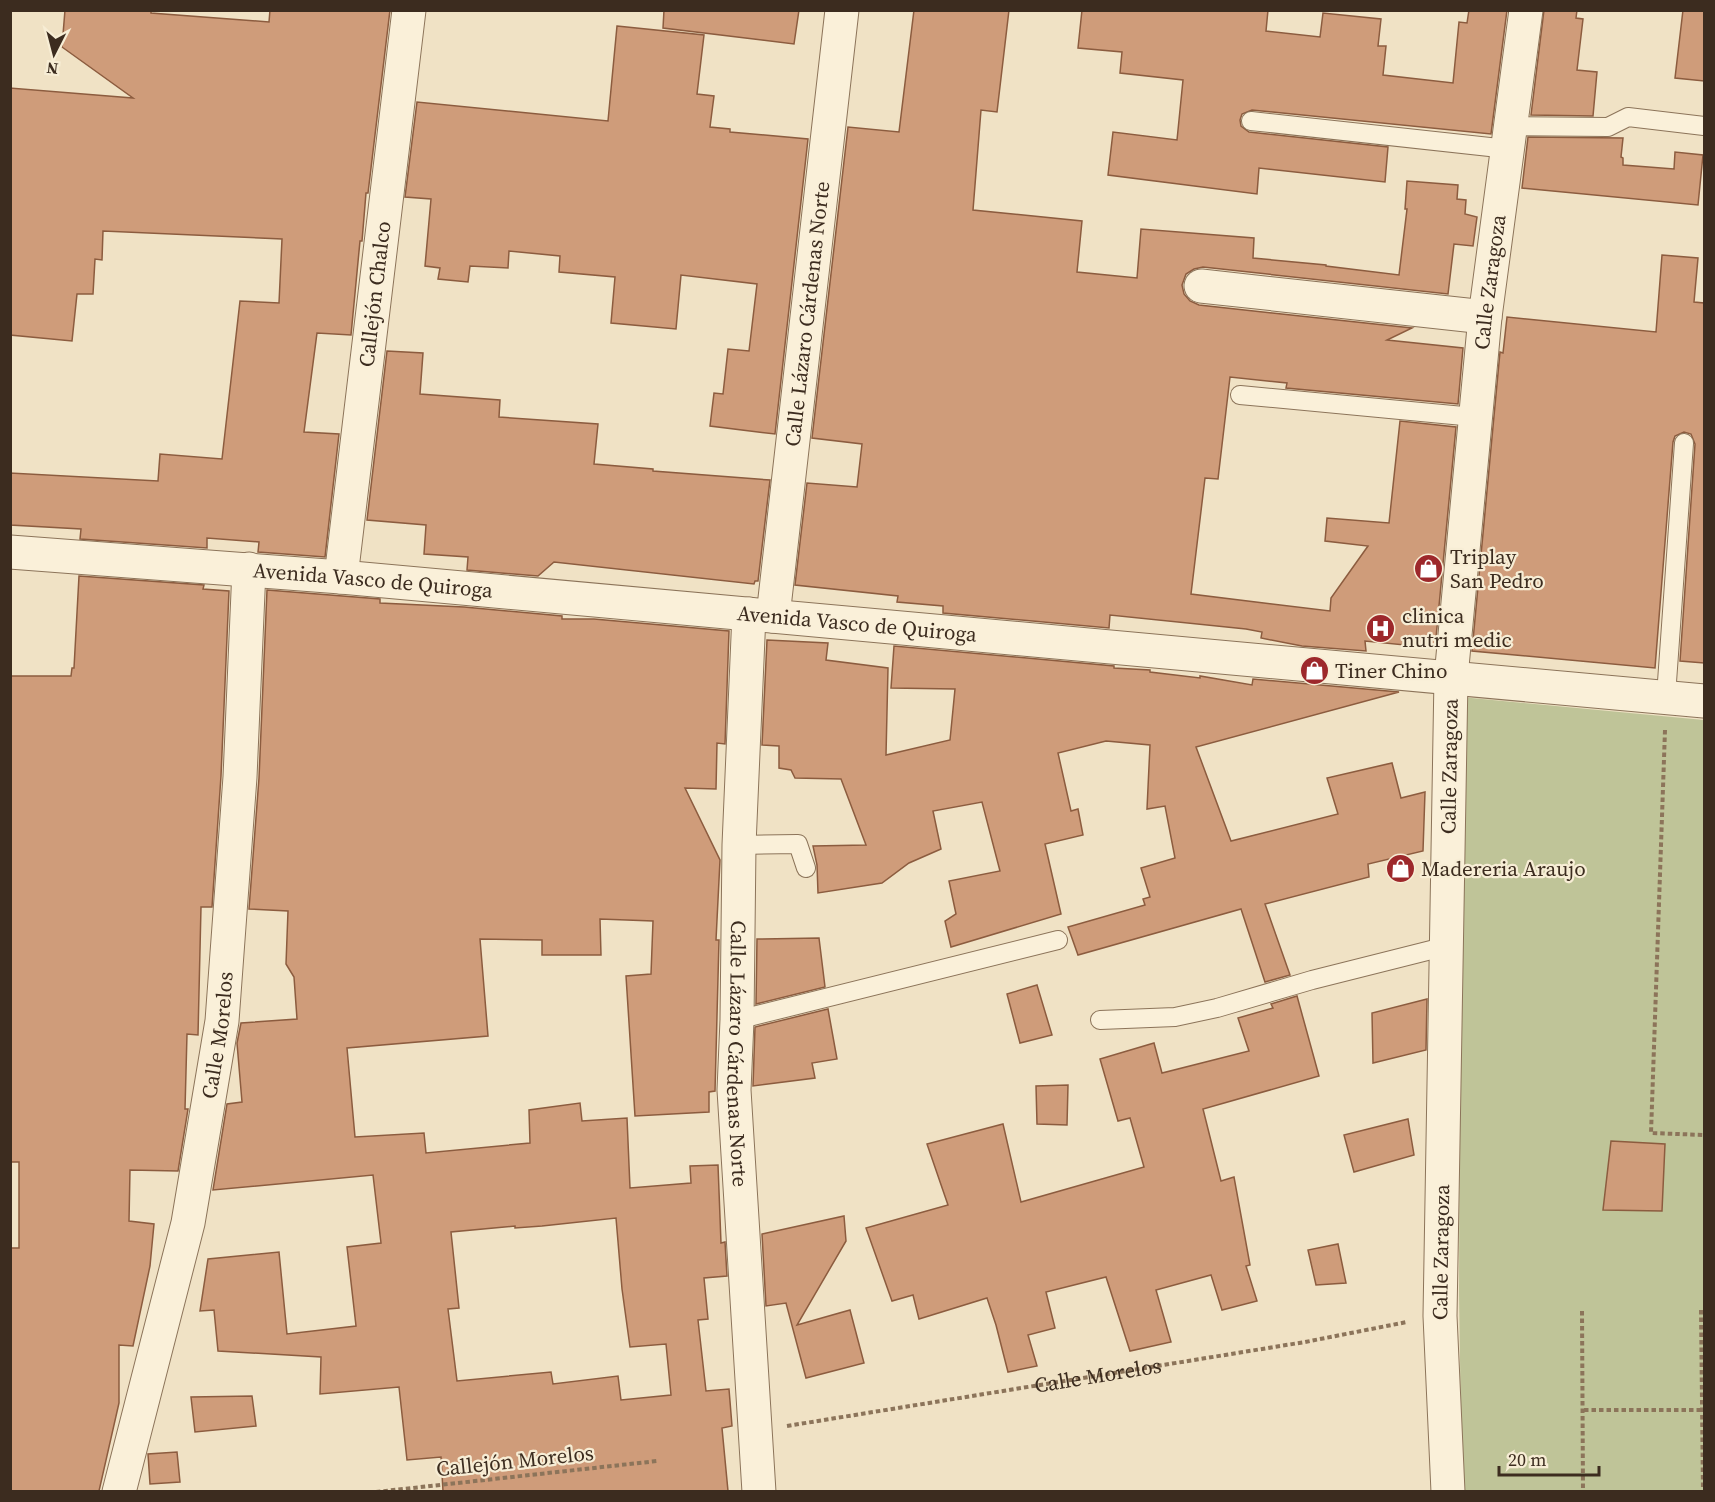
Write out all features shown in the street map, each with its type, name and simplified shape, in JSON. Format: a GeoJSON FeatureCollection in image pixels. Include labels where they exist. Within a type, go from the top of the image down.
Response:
{"type":"FeatureCollection","features":[{"type":"Feature","properties":{"kind":"street","name":"Callejón Chalco"},"geometry":{"type":"LineString","coordinates":[[341,577],[409,10]]}},
{"type":"Feature","properties":{"kind":"street","name":"Calle Lázaro Cárdenas Norte"},"geometry":{"type":"LineString","coordinates":[[759,1491],[734,1090],[739,845],[761,614],[842,10]]}},
{"type":"Feature","properties":{"kind":"street","name":"Calle Zaragoza"},"geometry":{"type":"LineString","coordinates":[[1448,1491],[1440,1316],[1451,677],[1485,316],[1526,10]]}},
{"type":"Feature","properties":{"kind":"street"},"geometry":{"type":"LineString","coordinates":[[1201,286],[1485,316]]}},
{"type":"Feature","properties":{"kind":"street","name":"Avenida Vasco de Quiroga"},"geometry":{"type":"LineString","coordinates":[[10,552],[341,577],[1704,701]]}},
{"type":"Feature","properties":{"kind":"street","name":"Calle Morelos"},"geometry":{"type":"LineString","coordinates":[[119,1491],[188,1223],[222,1022],[240,777],[249,569]]}},
{"type":"Feature","properties":{"kind":"lane"},"geometry":{"type":"LineString","coordinates":[[1251,121],[1509,137],[1608,127],[1628,117],[1704,126]]}},
{"type":"Feature","properties":{"kind":"lane"},"geometry":{"type":"LineString","coordinates":[[1240,395],[1474,417]]}},
{"type":"Feature","properties":{"kind":"lane"},"geometry":{"type":"LineString","coordinates":[[1665,696],[1684,443]]}},
{"type":"Feature","properties":{"kind":"lane"},"geometry":{"type":"LineString","coordinates":[[739,845],[798,844],[806,868]]}},
{"type":"Feature","properties":{"kind":"lane"},"geometry":{"type":"LineString","coordinates":[[737,1020],[1058,940]]}},
{"type":"Feature","properties":{"kind":"lane"},"geometry":{"type":"LineString","coordinates":[[1100,1020],[1175,1017],[1217,1008],[1312,980],[1447,946]]}},
{"type":"Feature","properties":{"kind":"path"},"geometry":{"type":"LineString","coordinates":[[1665,696],[1652,1133],[1704,1135]]}},
{"type":"Feature","properties":{"kind":"path"},"geometry":{"type":"LineString","coordinates":[[1701,1310],[1704,1410],[1703,1491]]}},
{"type":"Feature","properties":{"kind":"path"},"geometry":{"type":"LineString","coordinates":[[1582,1311],[1583,1491]]}},
{"type":"Feature","properties":{"kind":"path","name":"Calle Morelos"},"geometry":{"type":"LineString","coordinates":[[754,1432],[1305,1342],[1440,1316]]}},
{"type":"Feature","properties":{"kind":"path"},"geometry":{"type":"LineString","coordinates":[[1584,1410],[1704,1410]]}},
{"type":"Feature","properties":{"kind":"path","name":"Callejón Morelos"},"geometry":{"type":"LineString","coordinates":[[376,1491],[657,1461]]}},
{"type":"Feature","properties":{"kind":"green space"},"geometry":{"type":"Polygon","coordinates":[[[1461,697],[1704,720],[1704,1491],[1462,1491],[1459,1294],[1461,697]]]}},
{"type":"Feature","properties":{"kind":"building"},"geometry":{"type":"Polygon","coordinates":[[[65,10],[151,10],[151,13],[269,22],[270,10],[390,10],[368,193],[366,193],[362,241],[360,241],[351,335],[317,333],[304,432],[339,434],[325,557],[258,552],[259,542],[207,538],[207,548],[80,539],[81,529],[10,525],[10,473],[158,481],[160,454],[222,459],[240,301],[279,303],[282,239],[103,231],[102,260],[95,259],[93,294],[77,294],[72,341],[10,335],[10,88],[133,98],[62,47],[65,10]]]}},
{"type":"Feature","properties":{"kind":"building"},"geometry":{"type":"Polygon","coordinates":[[[664,10],[799,10],[794,44],[663,28],[664,10]]]}},
{"type":"Feature","properties":{"kind":"building"},"geometry":{"type":"Polygon","coordinates":[[[914,10],[1009,10],[997,112],[981,110],[973,210],[1082,221],[1077,272],[1137,278],[1141,229],[1254,238],[1253,258],[1399,275],[1407,209],[1405,209],[1407,181],[1458,185],[1457,199],[1466,200],[1465,214],[1477,217],[1473,246],[1454,244],[1448,294],[1203,267],[1186,274],[1182,285],[1184,294],[1190,301],[1199,305],[1412,328],[1387,340],[1463,348],[1458,404],[1286,388],[1287,383],[1230,377],[1218,479],[1205,478],[1191,594],[1330,611],[1331,598],[1368,546],[1325,541],[1327,518],[1389,523],[1400,421],[1456,427],[1435,648],[1365,641],[1366,651],[1302,646],[1261,638],[1262,632],[1246,629],[1110,615],[1109,628],[943,613],[943,606],[897,602],[898,596],[795,585],[807,483],[857,487],[862,444],[812,438],[848,127],[899,132],[914,10]]]}},
{"type":"Feature","properties":{"kind":"building"},"geometry":{"type":"Polygon","coordinates":[[[1082,10],[1268,10],[1266,31],[1320,37],[1323,13],[1381,19],[1378,46],[1386,46],[1383,75],[1453,83],[1459,22],[1467,23],[1469,10],[1507,10],[1491,134],[1252,110],[1242,114],[1240,120],[1241,126],[1249,132],[1388,147],[1385,182],[1259,168],[1257,194],[1108,175],[1113,132],[1177,140],[1183,80],[1120,73],[1122,52],[1078,48],[1082,10]]]}},
{"type":"Feature","properties":{"kind":"building"},"geometry":{"type":"Polygon","coordinates":[[[1544,10],[1577,10],[1576,18],[1583,19],[1577,70],[1597,72],[1593,116],[1531,115],[1544,10]]]}},
{"type":"Feature","properties":{"kind":"building"},"geometry":{"type":"Polygon","coordinates":[[[1683,10],[1704,10],[1704,81],[1675,78],[1683,10]]]}},
{"type":"Feature","properties":{"kind":"building"},"geometry":{"type":"Polygon","coordinates":[[[617,26],[704,35],[697,94],[714,96],[710,127],[730,129],[730,132],[808,139],[775,434],[710,426],[714,393],[723,394],[728,349],[749,351],[757,284],[681,275],[676,329],[611,323],[615,277],[559,272],[560,256],[509,251],[508,268],[470,266],[468,282],[438,279],[440,268],[425,266],[431,199],[405,197],[417,102],[608,121],[617,26]]]}},
{"type":"Feature","properties":{"kind":"building"},"geometry":{"type":"Polygon","coordinates":[[[1528,137],[1623,138],[1621,157],[1623,165],[1674,169],[1675,152],[1703,155],[1698,205],[1522,188],[1528,137]]]}},
{"type":"Feature","properties":{"kind":"building"},"geometry":{"type":"Polygon","coordinates":[[[1662,255],[1698,258],[1694,302],[1704,303],[1704,663],[1680,661],[1695,444],[1691,434],[1684,432],[1675,436],[1673,442],[1655,668],[1472,651],[1500,352],[1503,353],[1507,317],[1656,332],[1662,255]]]}},
{"type":"Feature","properties":{"kind":"building"},"geometry":{"type":"Polygon","coordinates":[[[387,351],[423,353],[420,394],[500,400],[499,417],[598,424],[594,464],[770,480],[758,581],[754,584],[554,562],[538,576],[467,570],[468,557],[424,554],[426,525],[367,520],[387,351]]]}},
{"type":"Feature","properties":{"kind":"building"},"geometry":{"type":"Polygon","coordinates":[[[79,576],[204,585],[203,589],[229,591],[221,776],[212,907],[201,907],[198,1035],[187,1034],[185,1109],[188,1109],[178,1171],[130,1170],[129,1221],[154,1224],[150,1266],[133,1346],[119,1345],[119,1403],[99,1491],[10,1491],[10,1248],[19,1248],[19,1162],[10,1162],[10,676],[71,676],[72,668],[74,668],[79,576]]]}},
{"type":"Feature","properties":{"kind":"building"},"geometry":{"type":"Polygon","coordinates":[[[267,590],[380,599],[380,603],[464,607],[562,616],[562,619],[594,619],[729,631],[725,744],[717,743],[716,789],[685,788],[720,860],[716,940],[719,940],[715,1091],[709,1092],[709,1112],[635,1116],[626,976],[651,974],[653,921],[600,919],[601,955],[542,955],[542,940],[480,939],[488,1036],[347,1048],[355,1137],[424,1133],[426,1153],[530,1143],[529,1110],[580,1103],[582,1121],[627,1118],[630,1188],[691,1183],[690,1166],[718,1165],[721,1243],[725,1242],[727,1276],[704,1278],[708,1319],[698,1320],[706,1391],[729,1389],[732,1426],[722,1428],[728,1491],[443,1491],[441,1457],[407,1460],[399,1387],[320,1394],[321,1357],[218,1351],[214,1310],[200,1311],[208,1259],[279,1252],[287,1334],[356,1326],[347,1247],[381,1243],[373,1175],[213,1190],[227,1104],[242,1102],[237,1043],[241,1023],[297,1019],[294,977],[286,964],[288,911],[249,909],[259,778],[267,590]],[[616,1218],[451,1232],[459,1308],[448,1309],[457,1381],[551,1372],[553,1384],[618,1376],[621,1400],[671,1395],[666,1344],[630,1347],[616,1218]]]}},
{"type":"Feature","properties":{"kind":"building"},"geometry":{"type":"Polygon","coordinates":[[[767,640],[828,643],[826,660],[888,668],[886,755],[950,740],[955,689],[891,688],[894,646],[1114,666],[1114,668],[1150,670],[1150,672],[1200,678],[1200,676],[1252,685],[1253,679],[1399,692],[1196,747],[1231,841],[1338,814],[1327,778],[1392,763],[1401,798],[1425,792],[1423,851],[1368,864],[1369,877],[1265,904],[1290,975],[1265,982],[1241,909],[1078,955],[1068,927],[1145,905],[1143,899],[1150,897],[1141,868],[1175,858],[1165,806],[1147,809],[1150,745],[1106,741],[1058,753],[1071,811],[1078,809],[1083,835],[1045,844],[1061,914],[951,947],[945,921],[956,914],[949,881],[1000,871],[982,802],[933,811],[941,849],[909,863],[882,883],[818,893],[817,865],[813,846],[866,845],[841,779],[795,778],[791,770],[779,768],[779,746],[762,745],[767,640]]]}},
{"type":"Feature","properties":{"kind":"building"},"geometry":{"type":"Polygon","coordinates":[[[819,938],[825,987],[756,1004],[757,939],[819,938]]]}},
{"type":"Feature","properties":{"kind":"building"},"geometry":{"type":"Polygon","coordinates":[[[1037,985],[1052,1035],[1020,1043],[1007,994],[1037,985]]]}},
{"type":"Feature","properties":{"kind":"building"},"geometry":{"type":"Polygon","coordinates":[[[1297,996],[1319,1076],[1203,1109],[1221,1181],[1234,1177],[1250,1265],[1246,1266],[1257,1301],[1222,1310],[1211,1275],[1156,1290],[1171,1342],[1130,1351],[1106,1277],[1046,1292],[1055,1328],[1028,1335],[1037,1366],[1008,1372],[987,1298],[919,1319],[913,1295],[892,1301],[866,1228],[948,1205],[927,1144],[1003,1124],[1021,1202],[1144,1167],[1130,1118],[1118,1121],[1100,1059],[1154,1043],[1162,1073],[1249,1051],[1238,1018],[1273,1008],[1271,1004],[1297,996]]]}},
{"type":"Feature","properties":{"kind":"building"},"geometry":{"type":"Polygon","coordinates":[[[1427,999],[1426,1050],[1373,1063],[1372,1013],[1427,999]]]}},
{"type":"Feature","properties":{"kind":"building"},"geometry":{"type":"Polygon","coordinates":[[[828,1009],[837,1059],[812,1063],[815,1078],[753,1086],[755,1027],[828,1009]]]}},
{"type":"Feature","properties":{"kind":"building"},"geometry":{"type":"Polygon","coordinates":[[[1068,1085],[1067,1125],[1037,1124],[1036,1086],[1068,1085]]]}},
{"type":"Feature","properties":{"kind":"building"},"geometry":{"type":"Polygon","coordinates":[[[1408,1119],[1414,1155],[1354,1172],[1344,1135],[1408,1119]]]}},
{"type":"Feature","properties":{"kind":"building"},"geometry":{"type":"Polygon","coordinates":[[[1611,1141],[1665,1144],[1662,1211],[1603,1210],[1611,1141]]]}},
{"type":"Feature","properties":{"kind":"building"},"geometry":{"type":"Polygon","coordinates":[[[844,1216],[846,1241],[797,1325],[850,1310],[864,1363],[806,1378],[786,1303],[766,1306],[762,1234],[844,1216]]]}},
{"type":"Feature","properties":{"kind":"building"},"geometry":{"type":"Polygon","coordinates":[[[1338,1244],[1346,1283],[1316,1285],[1308,1250],[1338,1244]]]}},
{"type":"Feature","properties":{"kind":"building"},"geometry":{"type":"Polygon","coordinates":[[[252,1396],[256,1426],[195,1432],[191,1397],[252,1396]]]}},
{"type":"Feature","properties":{"kind":"building"},"geometry":{"type":"Polygon","coordinates":[[[177,1452],[180,1482],[150,1484],[148,1454],[177,1452]]]}},
{"type":"Feature","properties":{"kind":"place","name":"Triplay San Pedro"},"geometry":{"type":"Point","coordinates":[1429,569]}},
{"type":"Feature","properties":{"kind":"place","name":"clinica nutri medic"},"geometry":{"type":"Point","coordinates":[1381,628]}},
{"type":"Feature","properties":{"kind":"place","name":"Tiner Chino"},"geometry":{"type":"Point","coordinates":[1314,671]}},
{"type":"Feature","properties":{"kind":"place","name":"Madereria Araujo"},"geometry":{"type":"Point","coordinates":[1400,869]}}]}
